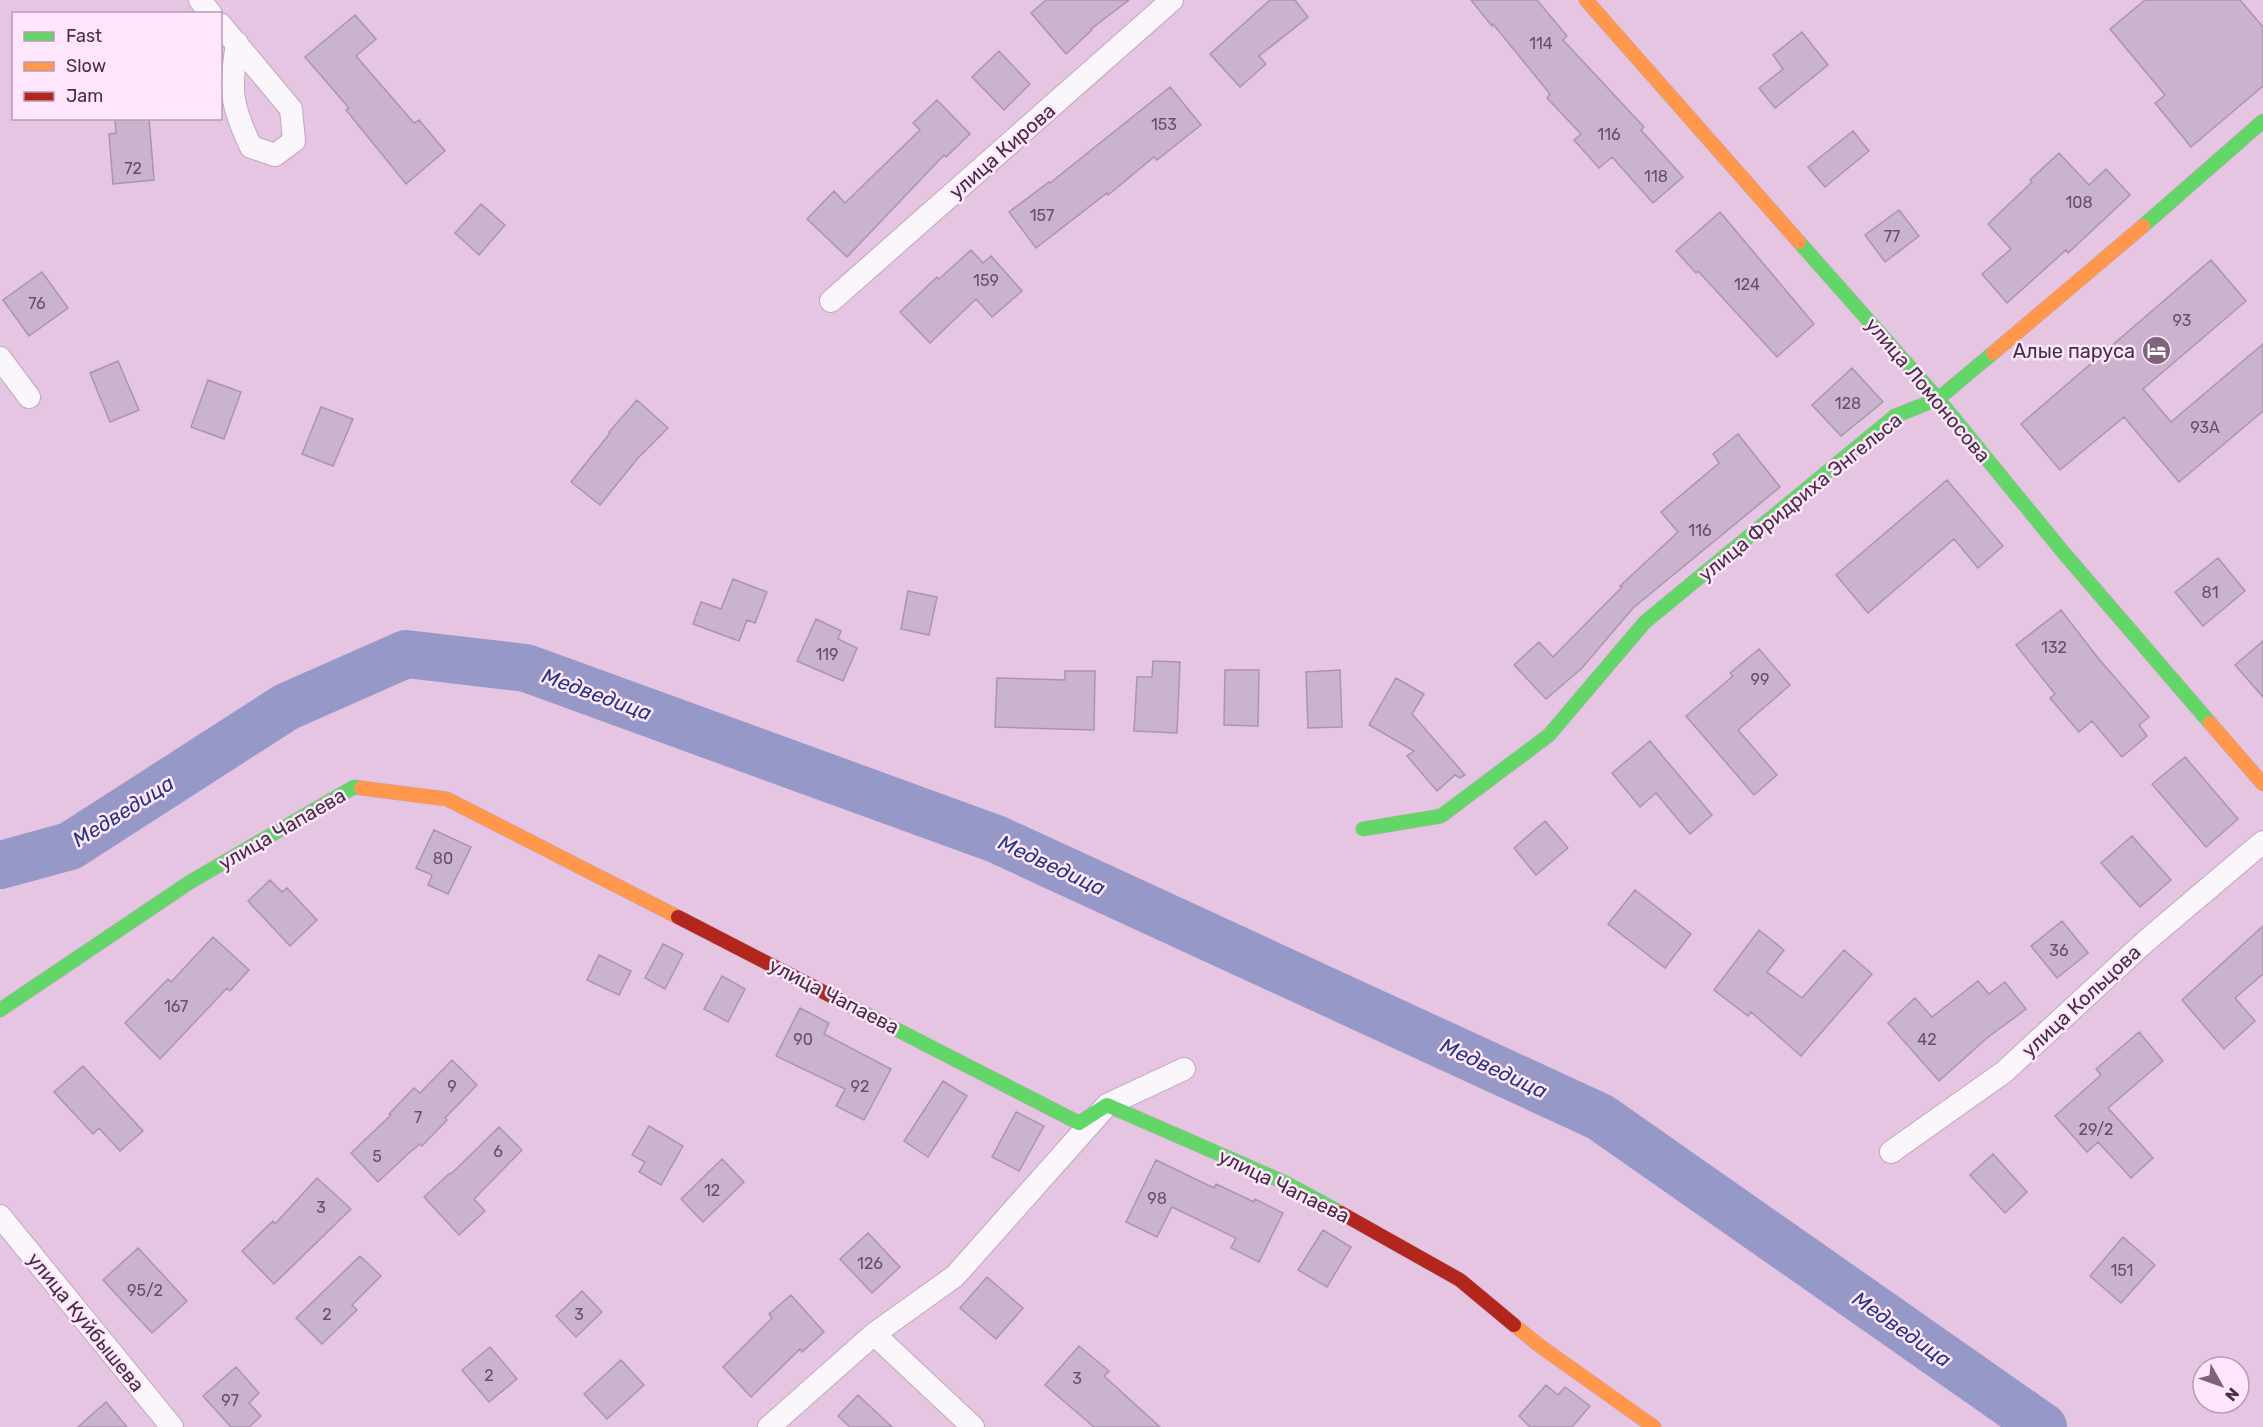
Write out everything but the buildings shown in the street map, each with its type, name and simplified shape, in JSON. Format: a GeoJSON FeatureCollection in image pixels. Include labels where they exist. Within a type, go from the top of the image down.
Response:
{"type":"FeatureCollection","features":[{"type":"Feature","properties":{"kind":"street"},"geometry":{"type":"LineString","coordinates":[[200,0],[209,12]]}},
{"type":"Feature","properties":{"kind":"street","name":"улица Кирова"},"geometry":{"type":"LineString","coordinates":[[831,301],[1172,0]]}},
{"type":"Feature","properties":{"kind":"street","name":"улица Ломоносова"},"geometry":{"type":"LineString","coordinates":[[1586,0],[1938,399],[2063,552],[2263,784]]}},
{"type":"Feature","properties":{"kind":"street"},"geometry":{"type":"LineString","coordinates":[[222,26],[237,43]]}},
{"type":"Feature","properties":{"kind":"street","name":"улица Фридриха Энгельса"},"geometry":{"type":"LineString","coordinates":[[1363,829],[1441,816],[1549,735],[1645,622],[1895,416],[1938,399],[2180,195],[2263,121]]}},
{"type":"Feature","properties":{"kind":"street"},"geometry":{"type":"LineString","coordinates":[[0,358],[29,397]]}},
{"type":"Feature","properties":{"kind":"street","name":"улица Чапаева"},"geometry":{"type":"LineString","coordinates":[[0,1010],[190,882],[354,787],[447,799],[1079,1123],[1107,1105],[1286,1182],[1460,1280],[1540,1346],[1654,1427]]}},
{"type":"Feature","properties":{"kind":"street","name":"улица Кольцова"},"geometry":{"type":"LineString","coordinates":[[1891,1152],[2004,1072],[2146,941],[2263,842]]}},
{"type":"Feature","properties":{"kind":"street"},"geometry":{"type":"LineString","coordinates":[[769,1427],[874,1334],[955,1276],[1107,1105],[1184,1069]]}},
{"type":"Feature","properties":{"kind":"street","name":"улица Куйбышева"},"geometry":{"type":"LineString","coordinates":[[0,1216],[171,1427]]}},
{"type":"Feature","properties":{"kind":"street"},"geometry":{"type":"LineString","coordinates":[[874,1334],[972,1427]]}},
{"type":"Feature","properties":{"kind":"waterway","name":"Медведица"},"geometry":{"type":"LineString","coordinates":[[0,865],[70,846],[286,707],[406,654],[526,668],[996,839],[1600,1117],[2043,1427]]}},
{"type":"Feature","properties":{"kind":"traffic: fast"},"geometry":{"type":"LineString","coordinates":[[2143,226],[2263,121]]}},
{"type":"Feature","properties":{"kind":"traffic: fast"},"geometry":{"type":"LineString","coordinates":[[1799,242],[1938,399],[2063,552],[2210,723]]}},
{"type":"Feature","properties":{"kind":"traffic: fast"},"geometry":{"type":"LineString","coordinates":[[1363,829],[1441,816],[1549,735],[1645,622],[1895,416],[1938,399],[1993,353]]}},
{"type":"Feature","properties":{"kind":"traffic: fast"},"geometry":{"type":"LineString","coordinates":[[0,1010],[190,882],[354,787],[361,788]]}},
{"type":"Feature","properties":{"kind":"traffic: fast"},"geometry":{"type":"LineString","coordinates":[[839,1000],[1079,1123],[1107,1105],[1286,1183],[1341,1213]]}},
{"type":"Feature","properties":{"kind":"traffic: slow"},"geometry":{"type":"LineString","coordinates":[[1586,0],[1799,242]]}},
{"type":"Feature","properties":{"kind":"traffic: slow"},"geometry":{"type":"LineString","coordinates":[[1993,353],[2143,226]]}},
{"type":"Feature","properties":{"kind":"traffic: slow"},"geometry":{"type":"LineString","coordinates":[[2210,723],[2263,784]]}},
{"type":"Feature","properties":{"kind":"traffic: slow"},"geometry":{"type":"LineString","coordinates":[[361,788],[447,799],[678,917]]}},
{"type":"Feature","properties":{"kind":"traffic: slow"},"geometry":{"type":"LineString","coordinates":[[1514,1325],[1654,1427]]}},
{"type":"Feature","properties":{"kind":"traffic: jam"},"geometry":{"type":"LineString","coordinates":[[678,917],[839,1000]]}},
{"type":"Feature","properties":{"kind":"traffic: jam"},"geometry":{"type":"LineString","coordinates":[[1341,1213],[1460,1280],[1514,1325]]}},
{"type":"Feature","properties":{"kind":"place","name":"Алые паруса"},"geometry":{"type":"Point","coordinates":[2156,351]}}]}
